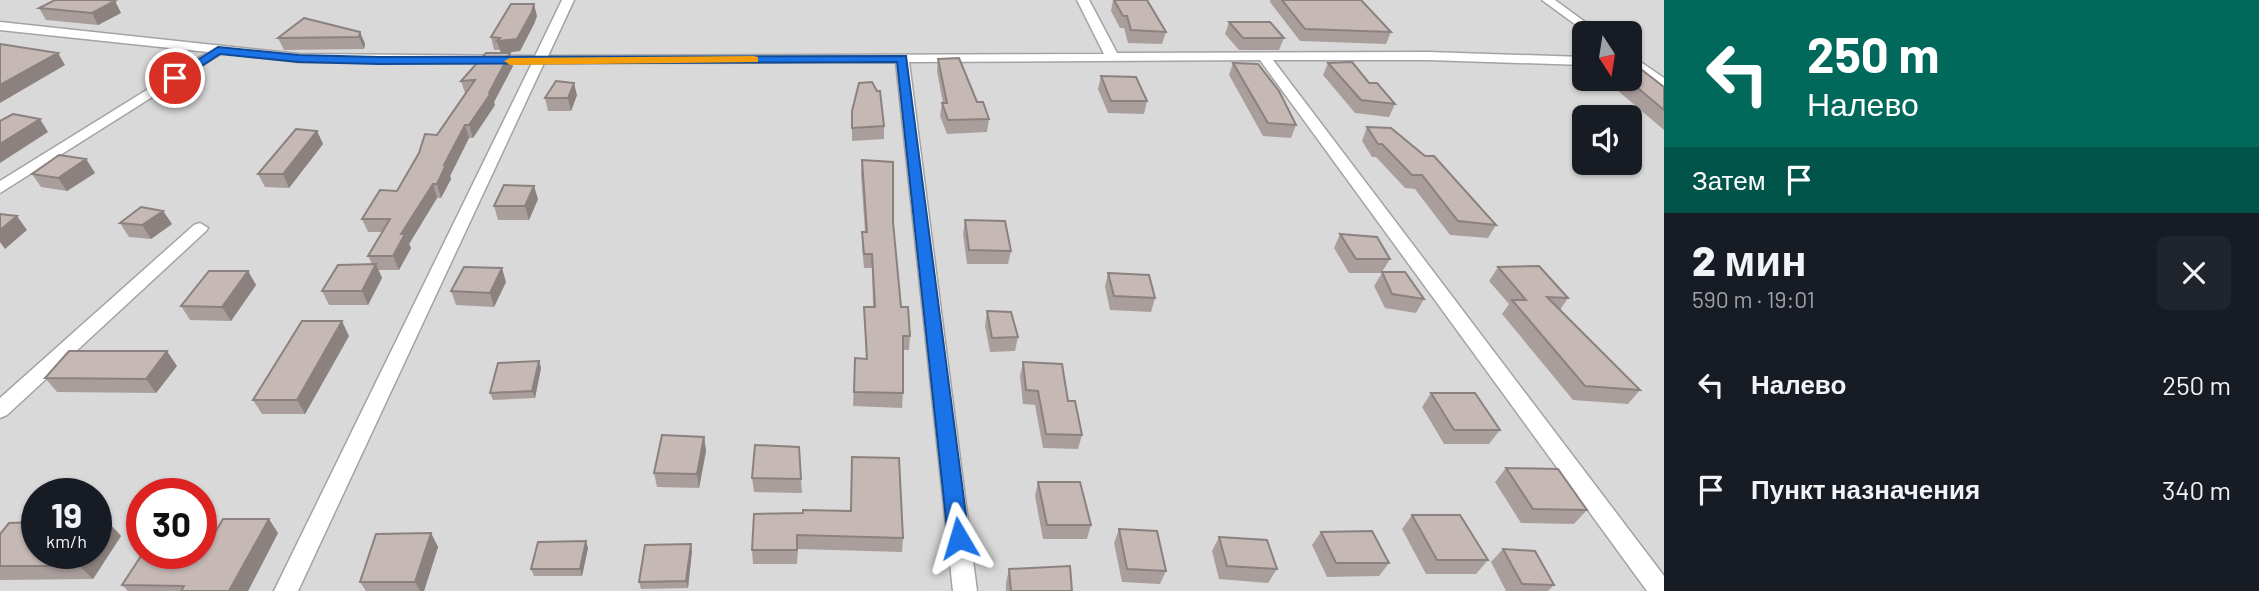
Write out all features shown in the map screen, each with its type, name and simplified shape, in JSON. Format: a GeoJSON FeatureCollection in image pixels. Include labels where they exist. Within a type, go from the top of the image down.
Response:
{"type":"FeatureCollection","features":[{"type":"Feature","properties":{"kind":"street"},"geometry":{"type":"LineString","coordinates":[[286,591],[568,0]]}},
{"type":"Feature","properties":{"kind":"street"},"geometry":{"type":"LineString","coordinates":[[1083,0],[1112,58]]}},
{"type":"Feature","properties":{"kind":"street"},"geometry":{"type":"LineString","coordinates":[[1548,0],[1577,21]]}},
{"type":"Feature","properties":{"kind":"street"},"geometry":{"type":"LineString","coordinates":[[0,26],[299,58],[540,62],[1429,56],[1572,61]]}},
{"type":"Feature","properties":{"kind":"street"},"geometry":{"type":"LineString","coordinates":[[0,188],[218,51]]}},
{"type":"Feature","properties":{"kind":"street"},"geometry":{"type":"LineString","coordinates":[[1264,57],[1661,591]]}},
{"type":"Feature","properties":{"kind":"street"},"geometry":{"type":"LineString","coordinates":[[902,59],[965,591]]}},
{"type":"Feature","properties":{"kind":"street"},"geometry":{"type":"LineString","coordinates":[[1642,61],[1664,64]]}},
{"type":"Feature","properties":{"kind":"street"},"geometry":{"type":"LineString","coordinates":[[1642,68],[1664,83]]}},
{"type":"Feature","properties":{"kind":"street"},"geometry":{"type":"LineString","coordinates":[[0,410],[200,228]]}},
{"type":"Feature","properties":{"kind":"shaded area"},"geometry":{"type":"Polygon","coordinates":[[[0,0],[1664,0],[1664,591],[0,591],[0,0]]]}},
{"type":"Feature","properties":{"kind":"building"},"geometry":{"type":"Polygon","coordinates":[[[55,0],[115,1],[92,13],[39,8],[55,0]]]}},
{"type":"Feature","properties":{"kind":"building"},"geometry":{"type":"Polygon","coordinates":[[[1114,0],[1147,0],[1166,32],[1131,30],[1127,16],[1123,16],[1114,0]]]}},
{"type":"Feature","properties":{"kind":"building"},"geometry":{"type":"Polygon","coordinates":[[[1282,0],[1361,0],[1391,32],[1305,29],[1282,0]]]}},
{"type":"Feature","properties":{"kind":"building"},"geometry":{"type":"Polygon","coordinates":[[[511,4],[534,4],[517,39],[497,41],[500,38],[491,37],[511,4]]]}},
{"type":"Feature","properties":{"kind":"building"},"geometry":{"type":"Polygon","coordinates":[[[304,18],[360,32],[359,37],[278,38],[304,18]]]}},
{"type":"Feature","properties":{"kind":"building"},"geometry":{"type":"Polygon","coordinates":[[[1229,22],[1270,22],[1284,38],[1243,38],[1229,22]]]}},
{"type":"Feature","properties":{"kind":"building"},"geometry":{"type":"Polygon","coordinates":[[[0,44],[58,53],[0,85],[0,44]]]}},
{"type":"Feature","properties":{"kind":"building"},"geometry":{"type":"Polygon","coordinates":[[[486,53],[510,53],[491,93],[469,125],[465,125],[437,184],[433,184],[401,234],[405,234],[393,256],[368,256],[390,219],[362,219],[380,190],[397,191],[419,153],[425,134],[437,135],[475,80],[461,81],[486,53]]]}},
{"type":"Feature","properties":{"kind":"building"},"geometry":{"type":"Polygon","coordinates":[[[959,58],[977,102],[983,102],[989,119],[948,120],[942,103],[947,103],[938,59],[959,58]]]}},
{"type":"Feature","properties":{"kind":"building"},"geometry":{"type":"Polygon","coordinates":[[[1352,62],[1369,83],[1377,83],[1395,104],[1361,100],[1328,63],[1352,62]]]}},
{"type":"Feature","properties":{"kind":"building"},"geometry":{"type":"Polygon","coordinates":[[[1233,63],[1258,64],[1279,91],[1296,125],[1268,123],[1233,63]]]}},
{"type":"Feature","properties":{"kind":"building"},"geometry":{"type":"Polygon","coordinates":[[[1642,70],[1664,87],[1664,110],[1641,91],[1642,70]]]}},
{"type":"Feature","properties":{"kind":"building"},"geometry":{"type":"Polygon","coordinates":[[[1101,76],[1136,77],[1147,101],[1111,101],[1101,76]]]}},
{"type":"Feature","properties":{"kind":"building"},"geometry":{"type":"Polygon","coordinates":[[[556,81],[574,83],[568,98],[545,98],[556,81]]]}},
{"type":"Feature","properties":{"kind":"building"},"geometry":{"type":"Polygon","coordinates":[[[872,82],[877,91],[880,91],[884,126],[852,128],[852,111],[859,83],[872,82]]]}},
{"type":"Feature","properties":{"kind":"building"},"geometry":{"type":"Polygon","coordinates":[[[13,114],[40,119],[0,144],[0,121],[13,114]]]}},
{"type":"Feature","properties":{"kind":"building"},"geometry":{"type":"Polygon","coordinates":[[[1367,127],[1391,128],[1425,156],[1434,156],[1496,225],[1458,221],[1422,175],[1412,175],[1382,144],[1378,144],[1367,127]]]}},
{"type":"Feature","properties":{"kind":"building"},"geometry":{"type":"Polygon","coordinates":[[[296,129],[317,131],[283,174],[258,174],[296,129]]]}},
{"type":"Feature","properties":{"kind":"building"},"geometry":{"type":"Polygon","coordinates":[[[59,155],[86,159],[58,178],[32,174],[59,155]]]}},
{"type":"Feature","properties":{"kind":"building"},"geometry":{"type":"Polygon","coordinates":[[[862,160],[893,162],[893,222],[901,307],[908,307],[910,336],[903,336],[903,393],[854,392],[855,358],[867,359],[864,307],[875,307],[872,254],[864,254],[862,232],[867,232],[862,160]]]}},
{"type":"Feature","properties":{"kind":"building"},"geometry":{"type":"Polygon","coordinates":[[[504,185],[534,186],[525,206],[494,206],[504,185]]]}},
{"type":"Feature","properties":{"kind":"building"},"geometry":{"type":"Polygon","coordinates":[[[141,207],[163,211],[142,225],[120,223],[141,207]]]}},
{"type":"Feature","properties":{"kind":"building"},"geometry":{"type":"Polygon","coordinates":[[[0,214],[17,216],[0,230],[0,214]]]}},
{"type":"Feature","properties":{"kind":"building"},"geometry":{"type":"Polygon","coordinates":[[[965,220],[1005,221],[1011,251],[969,250],[965,220]]]}},
{"type":"Feature","properties":{"kind":"building"},"geometry":{"type":"Polygon","coordinates":[[[1340,234],[1377,237],[1390,259],[1356,259],[1340,234]]]}},
{"type":"Feature","properties":{"kind":"building"},"geometry":{"type":"Polygon","coordinates":[[[376,264],[362,291],[322,291],[338,265],[376,264]]]}},
{"type":"Feature","properties":{"kind":"building"},"geometry":{"type":"Polygon","coordinates":[[[1539,266],[1568,298],[1547,297],[1640,390],[1585,386],[1512,300],[1526,300],[1498,267],[1539,266]]]}},
{"type":"Feature","properties":{"kind":"building"},"geometry":{"type":"Polygon","coordinates":[[[464,267],[502,268],[490,293],[451,291],[464,267]]]}},
{"type":"Feature","properties":{"kind":"building"},"geometry":{"type":"Polygon","coordinates":[[[209,271],[248,271],[222,307],[181,306],[209,271]]]}},
{"type":"Feature","properties":{"kind":"building"},"geometry":{"type":"Polygon","coordinates":[[[1382,272],[1405,272],[1424,299],[1392,294],[1382,272]]]}},
{"type":"Feature","properties":{"kind":"building"},"geometry":{"type":"Polygon","coordinates":[[[1108,273],[1149,275],[1155,298],[1114,296],[1108,273]]]}},
{"type":"Feature","properties":{"kind":"building"},"geometry":{"type":"Polygon","coordinates":[[[987,311],[1011,312],[1018,337],[992,338],[987,311]]]}},
{"type":"Feature","properties":{"kind":"building"},"geometry":{"type":"Polygon","coordinates":[[[302,321],[342,321],[297,400],[253,400],[302,321]]]}},
{"type":"Feature","properties":{"kind":"building"},"geometry":{"type":"Polygon","coordinates":[[[69,351],[167,351],[146,379],[45,378],[69,351]]]}},
{"type":"Feature","properties":{"kind":"building"},"geometry":{"type":"Polygon","coordinates":[[[539,361],[532,391],[490,393],[498,363],[539,361]]]}},
{"type":"Feature","properties":{"kind":"building"},"geometry":{"type":"Polygon","coordinates":[[[1023,362],[1062,364],[1068,401],[1075,401],[1082,435],[1046,434],[1038,391],[1026,390],[1023,362]]]}},
{"type":"Feature","properties":{"kind":"building"},"geometry":{"type":"Polygon","coordinates":[[[1431,393],[1475,393],[1500,430],[1454,430],[1431,393]]]}},
{"type":"Feature","properties":{"kind":"building"},"geometry":{"type":"Polygon","coordinates":[[[662,435],[704,437],[697,474],[654,473],[662,435]]]}},
{"type":"Feature","properties":{"kind":"building"},"geometry":{"type":"Polygon","coordinates":[[[755,445],[799,447],[801,479],[752,478],[755,445]]]}},
{"type":"Feature","properties":{"kind":"building"},"geometry":{"type":"Polygon","coordinates":[[[852,457],[899,458],[903,538],[797,535],[797,550],[752,550],[754,514],[803,513],[803,510],[851,511],[852,457]]]}},
{"type":"Feature","properties":{"kind":"building"},"geometry":{"type":"Polygon","coordinates":[[[1506,468],[1558,469],[1587,510],[1533,509],[1506,468]]]}},
{"type":"Feature","properties":{"kind":"building"},"geometry":{"type":"Polygon","coordinates":[[[1038,482],[1080,482],[1091,525],[1047,525],[1038,482]]]}},
{"type":"Feature","properties":{"kind":"building"},"geometry":{"type":"Polygon","coordinates":[[[1412,515],[1460,515],[1488,560],[1437,560],[1412,515]]]}},
{"type":"Feature","properties":{"kind":"building"},"geometry":{"type":"Polygon","coordinates":[[[223,519],[269,519],[229,591],[181,591],[184,586],[122,585],[132,569],[217,569],[217,529],[223,519]]]}},
{"type":"Feature","properties":{"kind":"building"},"geometry":{"type":"Polygon","coordinates":[[[9,523],[21,523],[21,566],[0,566],[0,534],[9,523]]]}},
{"type":"Feature","properties":{"kind":"building"},"geometry":{"type":"Polygon","coordinates":[[[1119,529],[1157,531],[1166,571],[1127,569],[1119,529]]]}},
{"type":"Feature","properties":{"kind":"building"},"geometry":{"type":"Polygon","coordinates":[[[1372,531],[1389,563],[1336,563],[1321,532],[1372,531]]]}},
{"type":"Feature","properties":{"kind":"building"},"geometry":{"type":"Polygon","coordinates":[[[431,533],[415,582],[360,582],[376,534],[431,533]]]}},
{"type":"Feature","properties":{"kind":"building"},"geometry":{"type":"Polygon","coordinates":[[[1219,537],[1267,540],[1277,569],[1227,566],[1219,537]]]}},
{"type":"Feature","properties":{"kind":"building"},"geometry":{"type":"Polygon","coordinates":[[[586,541],[580,569],[531,569],[538,542],[586,541]]]}},
{"type":"Feature","properties":{"kind":"building"},"geometry":{"type":"Polygon","coordinates":[[[691,544],[686,581],[639,582],[645,545],[691,544]]]}},
{"type":"Feature","properties":{"kind":"building"},"geometry":{"type":"Polygon","coordinates":[[[1503,549],[1535,551],[1554,585],[1522,584],[1503,549]]]}},
{"type":"Feature","properties":{"kind":"building"},"geometry":{"type":"Polygon","coordinates":[[[1070,566],[1072,591],[1011,591],[1009,569],[1070,566]]]}},
{"type":"Feature","properties":{"kind":"slow traffic"},"geometry":{"type":"LineString","coordinates":[[510,61],[754,60]]}},
{"type":"Feature","properties":{"kind":"route"},"geometry":{"type":"LineString","coordinates":[[175,78],[218,51],[299,58],[540,62],[902,59],[959,538]]}}]}
